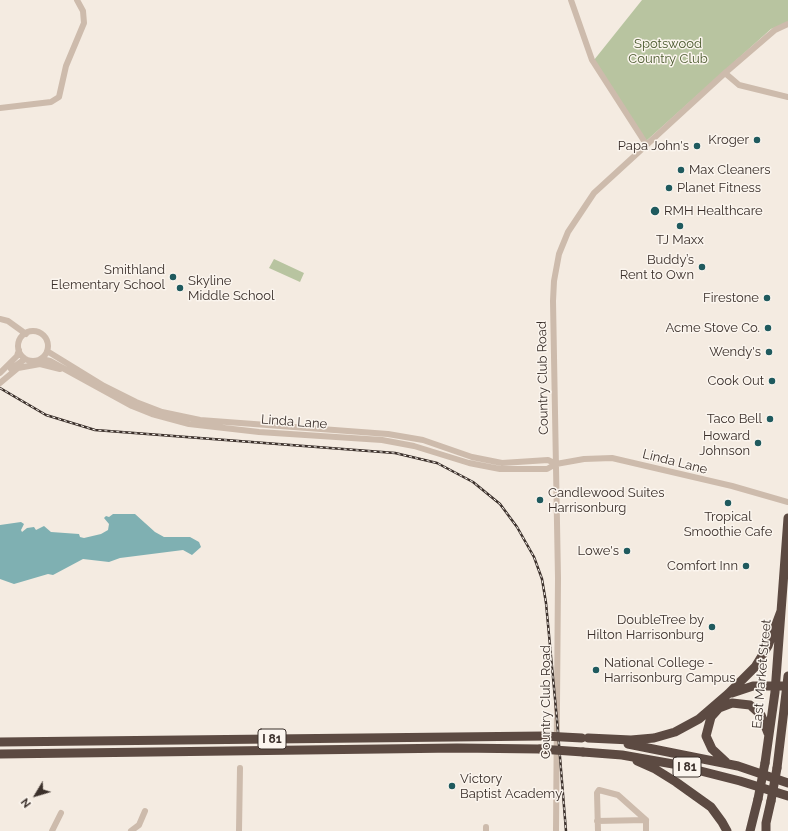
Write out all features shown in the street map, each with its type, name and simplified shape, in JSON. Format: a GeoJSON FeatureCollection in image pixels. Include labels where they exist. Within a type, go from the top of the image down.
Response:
{"type":"FeatureCollection","features":[{"type":"Feature","properties":{"kind":"highway","name":"East Market Street"},"geometry":{"type":"LineString","coordinates":[[750,831],[758,799],[769,740],[776,686],[788,518]]}},
{"type":"Feature","properties":{"kind":"highway"},"geometry":{"type":"LineString","coordinates":[[585,738],[644,740],[669,734],[699,719],[749,674],[760,659],[770,641],[781,611]]}},
{"type":"Feature","properties":{"kind":"highway","name":"East Market Street"},"geometry":{"type":"LineString","coordinates":[[766,827],[777,768],[788,676]]}},
{"type":"Feature","properties":{"kind":"highway"},"geometry":{"type":"LineString","coordinates":[[728,694],[753,686],[787,687]]}},
{"type":"Feature","properties":{"kind":"highway"},"geometry":{"type":"LineString","coordinates":[[735,766],[720,758],[708,744],[706,736],[708,724],[714,712],[732,703],[739,702],[755,708],[764,719],[769,740]]}},
{"type":"Feature","properties":{"kind":"highway","name":"I 81"},"geometry":{"type":"LineString","coordinates":[[0,742],[544,736],[585,738],[665,750],[735,766],[787,783]]}},
{"type":"Feature","properties":{"kind":"highway"},"geometry":{"type":"LineString","coordinates":[[778,758],[788,738]]}},
{"type":"Feature","properties":{"kind":"highway","name":"I 81"},"geometry":{"type":"LineString","coordinates":[[0,754],[444,748],[540,749],[645,758],[694,768],[788,796]]}},
{"type":"Feature","properties":{"kind":"highway"},"geometry":{"type":"LineString","coordinates":[[598,753],[637,761],[655,769],[711,807],[727,831]]}},
{"type":"Feature","properties":{"kind":"street"},"geometry":{"type":"LineString","coordinates":[[0,108],[51,102],[59,97],[66,66],[84,23],[83,11],[77,0]]}},
{"type":"Feature","properties":{"kind":"street"},"geometry":{"type":"LineString","coordinates":[[573,1],[592,60],[646,144]]}},
{"type":"Feature","properties":{"kind":"street","name":"Country Club Road"},"geometry":{"type":"LineString","coordinates":[[556,831],[558,578],[553,301],[554,281],[560,254],[568,232],[594,193],[725,73],[775,30],[788,24]]}},
{"type":"Feature","properties":{"kind":"street"},"geometry":{"type":"LineString","coordinates":[[725,73],[733,81],[742,86],[788,97]]}},
{"type":"Feature","properties":{"kind":"street"},"geometry":{"type":"LineString","coordinates":[[0,319],[8,321],[17,327],[24,335]]}},
{"type":"Feature","properties":{"kind":"street"},"geometry":{"type":"LineString","coordinates":[[0,373],[17,356],[19,342],[24,335],[33,332],[41,334],[47,342],[47,351],[42,359],[32,361],[25,359],[19,350]]}},
{"type":"Feature","properties":{"kind":"street","name":"Linda Lane"},"geometry":{"type":"LineString","coordinates":[[47,351],[104,386],[136,402],[162,412],[200,420],[388,434],[423,440],[472,457],[502,463],[548,460],[556,464]]}},
{"type":"Feature","properties":{"kind":"street"},"geometry":{"type":"LineString","coordinates":[[0,381],[25,359]]}},
{"type":"Feature","properties":{"kind":"street","name":"Linda Lane"},"geometry":{"type":"LineString","coordinates":[[42,359],[50,361],[132,406],[152,414],[189,424],[259,432],[382,440],[414,446],[469,463],[500,469],[547,468],[556,464],[588,458],[612,458],[732,486],[788,502]]}},
{"type":"Feature","properties":{"kind":"street"},"geometry":{"type":"LineString","coordinates":[[0,381],[18,368],[40,364],[67,370]]}},
{"type":"Feature","properties":{"kind":"street"},"geometry":{"type":"LineString","coordinates":[[239,831],[240,768]]}},
{"type":"Feature","properties":{"kind":"street"},"geometry":{"type":"LineString","coordinates":[[598,831],[597,793],[600,790],[618,795],[646,820],[646,831]]}},
{"type":"Feature","properties":{"kind":"street"},"geometry":{"type":"LineString","coordinates":[[131,831],[139,826],[145,811]]}},
{"type":"Feature","properties":{"kind":"street"},"geometry":{"type":"LineString","coordinates":[[52,831],[61,813]]}},
{"type":"Feature","properties":{"kind":"street"},"geometry":{"type":"LineString","coordinates":[[597,821],[646,820]]}},
{"type":"Feature","properties":{"kind":"green space","name":"Spotswood Country Club"},"geometry":{"type":"Polygon","coordinates":[[[642,0],[788,0],[788,22],[771,29],[645,142],[594,60],[642,0]]]}},
{"type":"Feature","properties":{"kind":"green space"},"geometry":{"type":"Polygon","coordinates":[[[274,259],[304,273],[300,282],[269,268],[274,259]]]}},
{"type":"Feature","properties":{"kind":"water"},"geometry":{"type":"Polygon","coordinates":[[[113,514],[135,514],[155,532],[164,537],[190,537],[199,542],[201,547],[192,555],[183,550],[120,558],[109,562],[83,559],[53,575],[48,574],[14,584],[0,579],[0,525],[21,522],[24,524],[21,530],[22,532],[27,528],[34,527],[36,530],[44,526],[51,532],[79,534],[80,537],[84,538],[101,534],[108,530],[109,524],[104,518],[113,514]]]}},
{"type":"Feature","properties":{"kind":"railway"},"geometry":{"type":"LineString","coordinates":[[0,388],[46,415],[95,430],[395,453],[437,463],[473,482],[500,504],[517,527],[534,557],[542,579],[546,603],[566,831]]}},
{"type":"Feature","properties":{"kind":"place","name":"Kroger"},"geometry":{"type":"Point","coordinates":[757,140]}},
{"type":"Feature","properties":{"kind":"place","name":"Papa John's"},"geometry":{"type":"Point","coordinates":[697,146]}},
{"type":"Feature","properties":{"kind":"place","name":"Max Cleaners"},"geometry":{"type":"Point","coordinates":[681,170]}},
{"type":"Feature","properties":{"kind":"place","name":"Planet Fitness"},"geometry":{"type":"Point","coordinates":[669,188]}},
{"type":"Feature","properties":{"kind":"place","name":"RMH Healthcare"},"geometry":{"type":"Point","coordinates":[655,211]}},
{"type":"Feature","properties":{"kind":"place","name":"TJ Maxx"},"geometry":{"type":"Point","coordinates":[680,226]}},
{"type":"Feature","properties":{"kind":"place","name":"Buddy’s Rent to Own"},"geometry":{"type":"Point","coordinates":[702,267]}},
{"type":"Feature","properties":{"kind":"place","name":"Smithland Elementary School"},"geometry":{"type":"Point","coordinates":[173,277]}},
{"type":"Feature","properties":{"kind":"place","name":"Skyline Middle School"},"geometry":{"type":"Point","coordinates":[180,288]}},
{"type":"Feature","properties":{"kind":"place","name":"Firestone"},"geometry":{"type":"Point","coordinates":[767,298]}},
{"type":"Feature","properties":{"kind":"place","name":"Acme Stove Co."},"geometry":{"type":"Point","coordinates":[768,328]}},
{"type":"Feature","properties":{"kind":"place","name":"Wendy's"},"geometry":{"type":"Point","coordinates":[769,352]}},
{"type":"Feature","properties":{"kind":"place","name":"Cook Out"},"geometry":{"type":"Point","coordinates":[772,381]}},
{"type":"Feature","properties":{"kind":"place","name":"Taco Bell"},"geometry":{"type":"Point","coordinates":[770,419]}},
{"type":"Feature","properties":{"kind":"place","name":"Howard Johnson"},"geometry":{"type":"Point","coordinates":[758,443]}},
{"type":"Feature","properties":{"kind":"place","name":"Candlewood Suites Harrisonburg"},"geometry":{"type":"Point","coordinates":[540,500]}},
{"type":"Feature","properties":{"kind":"place","name":"Tropical Smoothie Cafe"},"geometry":{"type":"Point","coordinates":[728,503]}},
{"type":"Feature","properties":{"kind":"place","name":"Lowe's"},"geometry":{"type":"Point","coordinates":[627,551]}},
{"type":"Feature","properties":{"kind":"place","name":"Comfort Inn"},"geometry":{"type":"Point","coordinates":[746,566]}},
{"type":"Feature","properties":{"kind":"place","name":"DoubleTree by Hilton Harrisonburg"},"geometry":{"type":"Point","coordinates":[712,627]}},
{"type":"Feature","properties":{"kind":"place","name":"National College - Harrisonburg Campus"},"geometry":{"type":"Point","coordinates":[596,670]}},
{"type":"Feature","properties":{"kind":"place","name":"Victory Baptist Academy"},"geometry":{"type":"Point","coordinates":[452,786]}}]}
